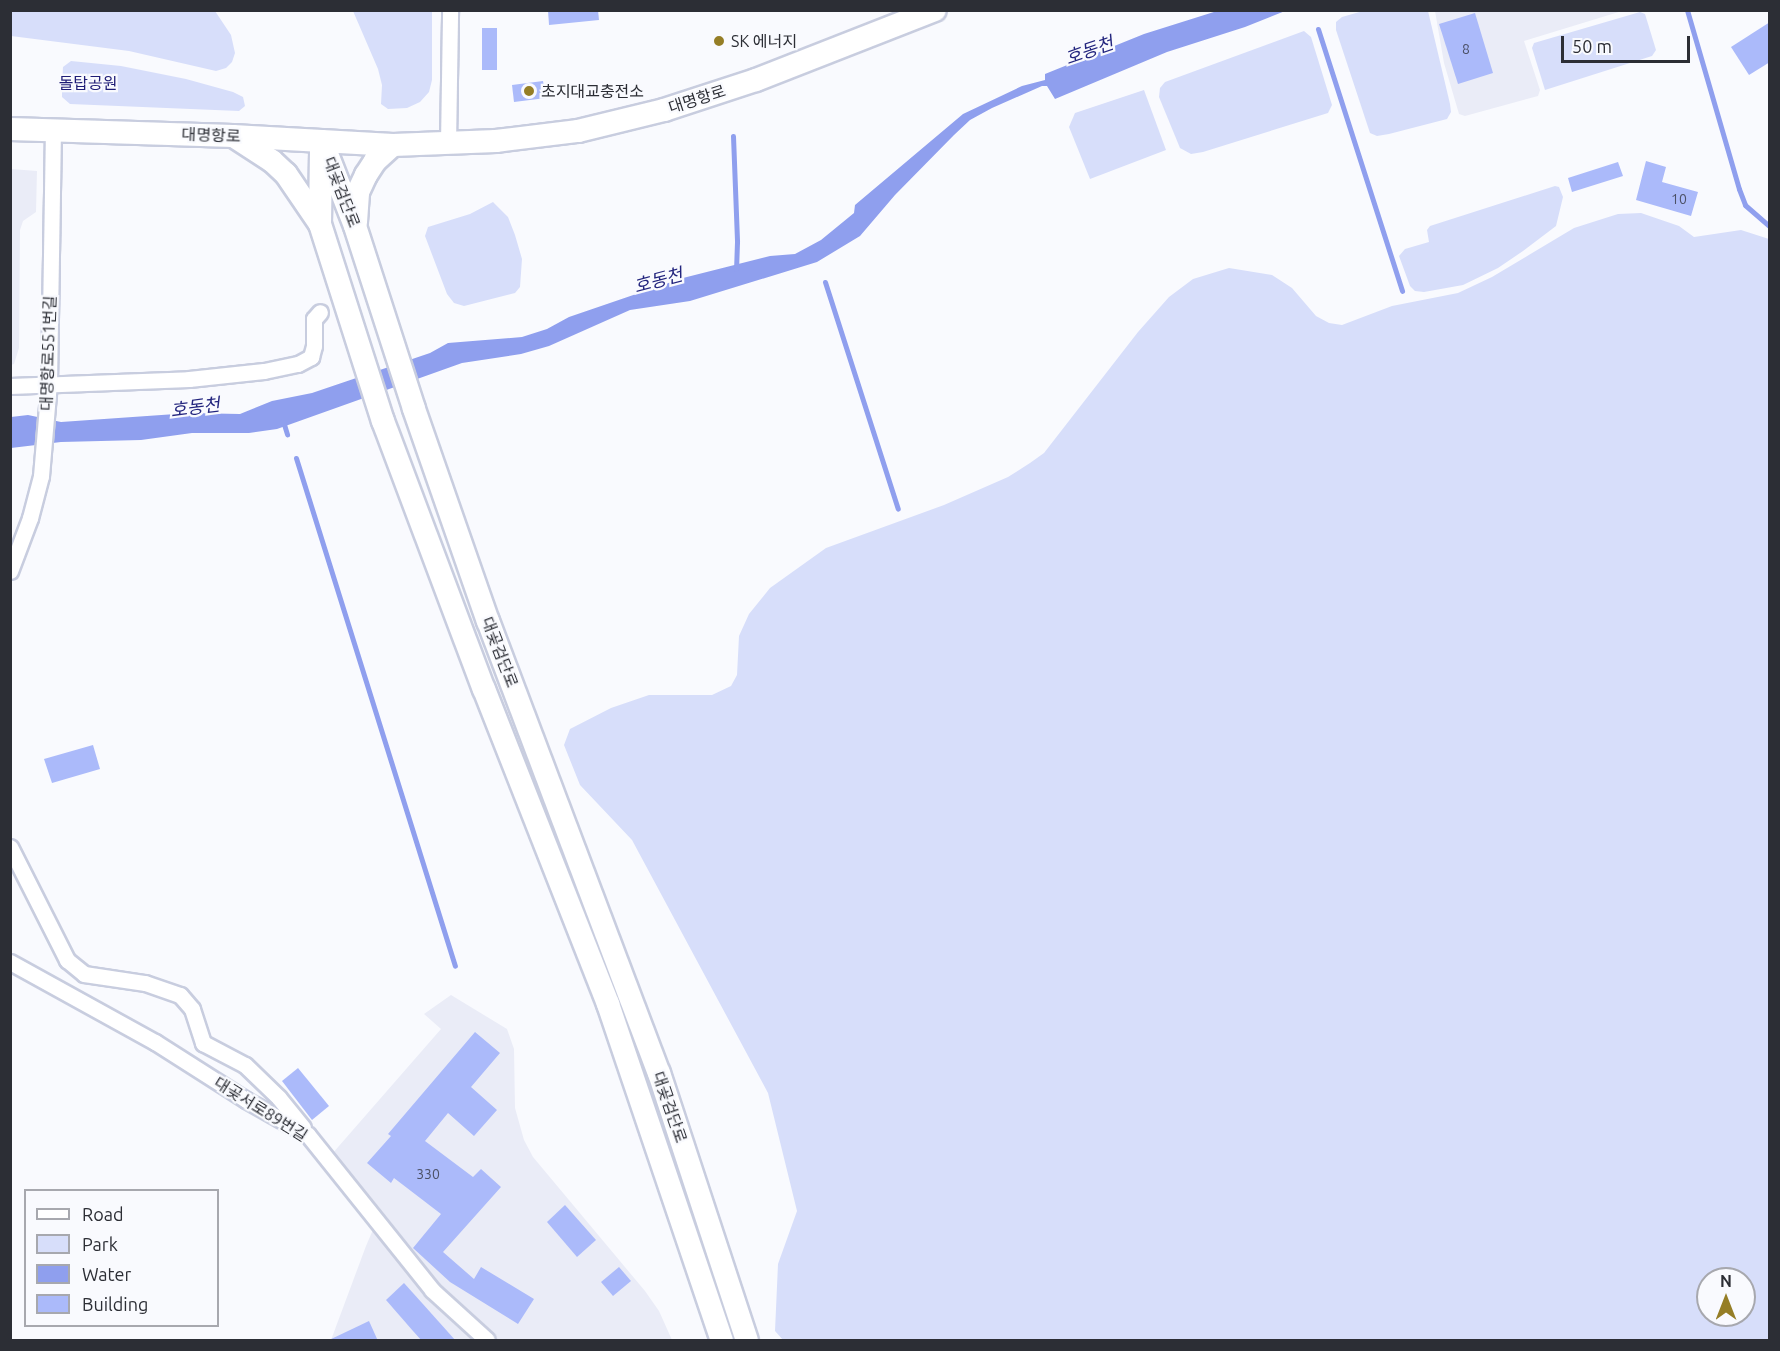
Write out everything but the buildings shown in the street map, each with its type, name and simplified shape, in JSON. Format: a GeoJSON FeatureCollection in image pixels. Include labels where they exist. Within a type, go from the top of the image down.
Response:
{"type":"FeatureCollection","features":[{"type":"Feature","properties":{"kind":"main road","name":"대명항로"},"geometry":{"type":"LineString","coordinates":[[10,129],[232,136],[393,145],[496,141],[578,131],[664,110],[776,72],[935,10]]}},
{"type":"Feature","properties":{"kind":"main road"},"geometry":{"type":"LineString","coordinates":[[232,136],[272,161],[286,174],[320,224]]}},
{"type":"Feature","properties":{"kind":"main road","name":"대곶검단로"},"geometry":{"type":"LineString","coordinates":[[322,141],[320,224],[383,421],[488,700],[608,1004],[722,1341]]}},
{"type":"Feature","properties":{"kind":"main road","name":"대곶검단로"},"geometry":{"type":"LineString","coordinates":[[322,141],[355,226],[414,409],[489,621],[659,1073],[747,1341]]}},
{"type":"Feature","properties":{"kind":"main road"},"geometry":{"type":"LineString","coordinates":[[355,226],[358,192],[366,174],[375,160],[393,145]]}},
{"type":"Feature","properties":{"kind":"street"},"geometry":{"type":"LineString","coordinates":[[448,144],[450,10]]}},
{"type":"Feature","properties":{"kind":"street","name":"대명항로551번길"},"geometry":{"type":"LineString","coordinates":[[10,571],[30,518],[42,464],[48,387],[53,131]]}},
{"type":"Feature","properties":{"kind":"street"},"geometry":{"type":"LineString","coordinates":[[10,386],[48,387],[189,379],[264,371],[298,364],[310,357],[314,346],[314,319],[320,312]]}},
{"type":"Feature","properties":{"kind":"street"},"geometry":{"type":"LineString","coordinates":[[10,847],[67,960],[84,974],[145,983],[180,995],[192,1009],[198,1035],[203,1042],[245,1065],[279,1098],[308,1135]]}},
{"type":"Feature","properties":{"kind":"street","name":"대곶서로89번길"},"geometry":{"type":"LineString","coordinates":[[10,962],[156,1042],[246,1100],[308,1135],[432,1290],[487,1341]]}},
{"type":"Feature","properties":{"kind":"shaded area"},"geometry":{"type":"Polygon","coordinates":[[[1435,11],[1622,11],[1524,41],[1540,90],[1538,96],[1465,116],[1459,114],[1444,63],[1435,11]]]}},
{"type":"Feature","properties":{"kind":"shaded area"},"geometry":{"type":"Polygon","coordinates":[[[11,169],[37,171],[36,212],[23,221],[20,230],[19,348],[14,364],[11,365],[11,169]]]}},
{"type":"Feature","properties":{"kind":"shaded area"},"geometry":{"type":"Polygon","coordinates":[[[451,995],[507,1029],[514,1049],[515,1108],[524,1140],[533,1157],[645,1291],[659,1311],[672,1340],[497,1340],[451,1301],[423,1271],[332,1154],[441,1029],[424,1014],[451,995]]]}},
{"type":"Feature","properties":{"kind":"shaded area"},"geometry":{"type":"Polygon","coordinates":[[[375,1230],[479,1340],[331,1340],[366,1246],[375,1230]]]}},
{"type":"Feature","properties":{"kind":"green space"},"geometry":{"type":"Polygon","coordinates":[[[10,11],[215,11],[231,35],[235,53],[232,62],[226,68],[216,71],[129,51],[11,36],[10,11]]]}},
{"type":"Feature","properties":{"kind":"green space"},"geometry":{"type":"Polygon","coordinates":[[[353,11],[432,11],[432,80],[429,92],[420,102],[407,108],[388,109],[381,104],[382,85],[378,69],[353,11]]]}},
{"type":"Feature","properties":{"kind":"green space"},"geometry":{"type":"Polygon","coordinates":[[[1363,11],[1428,11],[1450,104],[1451,112],[1447,119],[1389,134],[1377,136],[1370,133],[1336,30],[1336,22],[1342,17],[1363,11]]]}},
{"type":"Feature","properties":{"kind":"green space"},"geometry":{"type":"Polygon","coordinates":[[[1640,12],[1645,14],[1656,50],[1652,56],[1545,90],[1532,48],[1534,43],[1640,12]]]}},
{"type":"Feature","properties":{"kind":"green space"},"geometry":{"type":"Polygon","coordinates":[[[1304,31],[1311,37],[1332,105],[1328,113],[1203,152],[1191,154],[1180,148],[1159,97],[1160,88],[1165,82],[1304,31]]]}},
{"type":"Feature","properties":{"kind":"green space","name":"돌탑공원"},"geometry":{"type":"Polygon","coordinates":[[[71,61],[121,66],[186,79],[233,92],[243,97],[245,106],[239,111],[70,104],[62,97],[62,86],[63,67],[71,61]]]}},
{"type":"Feature","properties":{"kind":"green space"},"geometry":{"type":"Polygon","coordinates":[[[1144,90],[1166,150],[1090,179],[1069,127],[1075,113],[1144,90]]]}},
{"type":"Feature","properties":{"kind":"green space"},"geometry":{"type":"Polygon","coordinates":[[[1555,186],[1559,187],[1563,197],[1556,226],[1523,251],[1498,268],[1463,285],[1424,292],[1415,291],[1410,286],[1399,256],[1405,249],[1429,242],[1427,230],[1430,226],[1555,186]]]}},
{"type":"Feature","properties":{"kind":"green space"},"geometry":{"type":"Polygon","coordinates":[[[493,202],[508,217],[515,235],[522,259],[520,287],[515,293],[464,306],[454,303],[447,294],[425,236],[428,227],[470,214],[493,202]]]}},
{"type":"Feature","properties":{"kind":"green space"},"geometry":{"type":"Polygon","coordinates":[[[1641,213],[1679,226],[1694,237],[1741,230],[1769,239],[1769,1340],[783,1340],[775,1331],[778,1264],[797,1211],[768,1093],[632,840],[580,785],[564,745],[570,729],[611,708],[649,695],[712,695],[731,686],[737,675],[739,636],[749,614],[770,588],[826,548],[944,505],[1008,477],[1044,453],[1138,332],[1169,297],[1193,279],[1229,268],[1272,275],[1292,288],[1316,316],[1329,323],[1342,325],[1392,306],[1458,293],[1492,277],[1574,228],[1618,214],[1641,213]]]}},
{"type":"Feature","properties":{"kind":"water"},"geometry":{"type":"Polygon","coordinates":[[[1217,11],[1285,11],[1245,27],[1167,52],[1055,99],[1047,86],[1042,86],[992,108],[970,120],[954,135],[895,195],[860,236],[817,262],[690,301],[630,310],[549,346],[521,354],[462,363],[277,429],[249,433],[192,433],[141,440],[61,442],[11,448],[11,417],[28,415],[61,422],[190,413],[240,414],[272,401],[312,393],[430,353],[448,343],[522,337],[547,329],[569,317],[683,278],[770,256],[795,254],[821,240],[854,213],[855,205],[963,114],[1022,86],[1045,80],[1045,74],[1144,34],[1217,11]]]}},
{"type":"Feature","properties":{"kind":"waterway"},"geometry":{"type":"LineString","coordinates":[[1687,10],[1745,205],[1770,227]]}},
{"type":"Feature","properties":{"kind":"waterway"},"geometry":{"type":"LineString","coordinates":[[1318,29],[1402,291]]}},
{"type":"Feature","properties":{"kind":"waterway"},"geometry":{"type":"LineString","coordinates":[[733,136],[736,269]]}},
{"type":"Feature","properties":{"kind":"waterway"},"geometry":{"type":"LineString","coordinates":[[825,282],[898,509]]}},
{"type":"Feature","properties":{"kind":"waterway"},"geometry":{"type":"LineString","coordinates":[[283,421],[287,434]]}},
{"type":"Feature","properties":{"kind":"waterway"},"geometry":{"type":"LineString","coordinates":[[296,458],[455,966]]}},
{"type":"Feature","properties":{"kind":"place","name":"SK 에너지"},"geometry":{"type":"Point","coordinates":[719,41]}},
{"type":"Feature","properties":{"kind":"place","name":"초지대교충전소"},"geometry":{"type":"Point","coordinates":[529,91]}},
{"type":"Feature","properties":{"kind":"water label","name":"호동천"},"geometry":{"type":"Point","coordinates":[1089,50]}},
{"type":"Feature","properties":{"kind":"water label","name":"호동천"},"geometry":{"type":"Point","coordinates":[658,280]}},
{"type":"Feature","properties":{"kind":"water label","name":"호동천"},"geometry":{"type":"Point","coordinates":[195,407]}}]}
